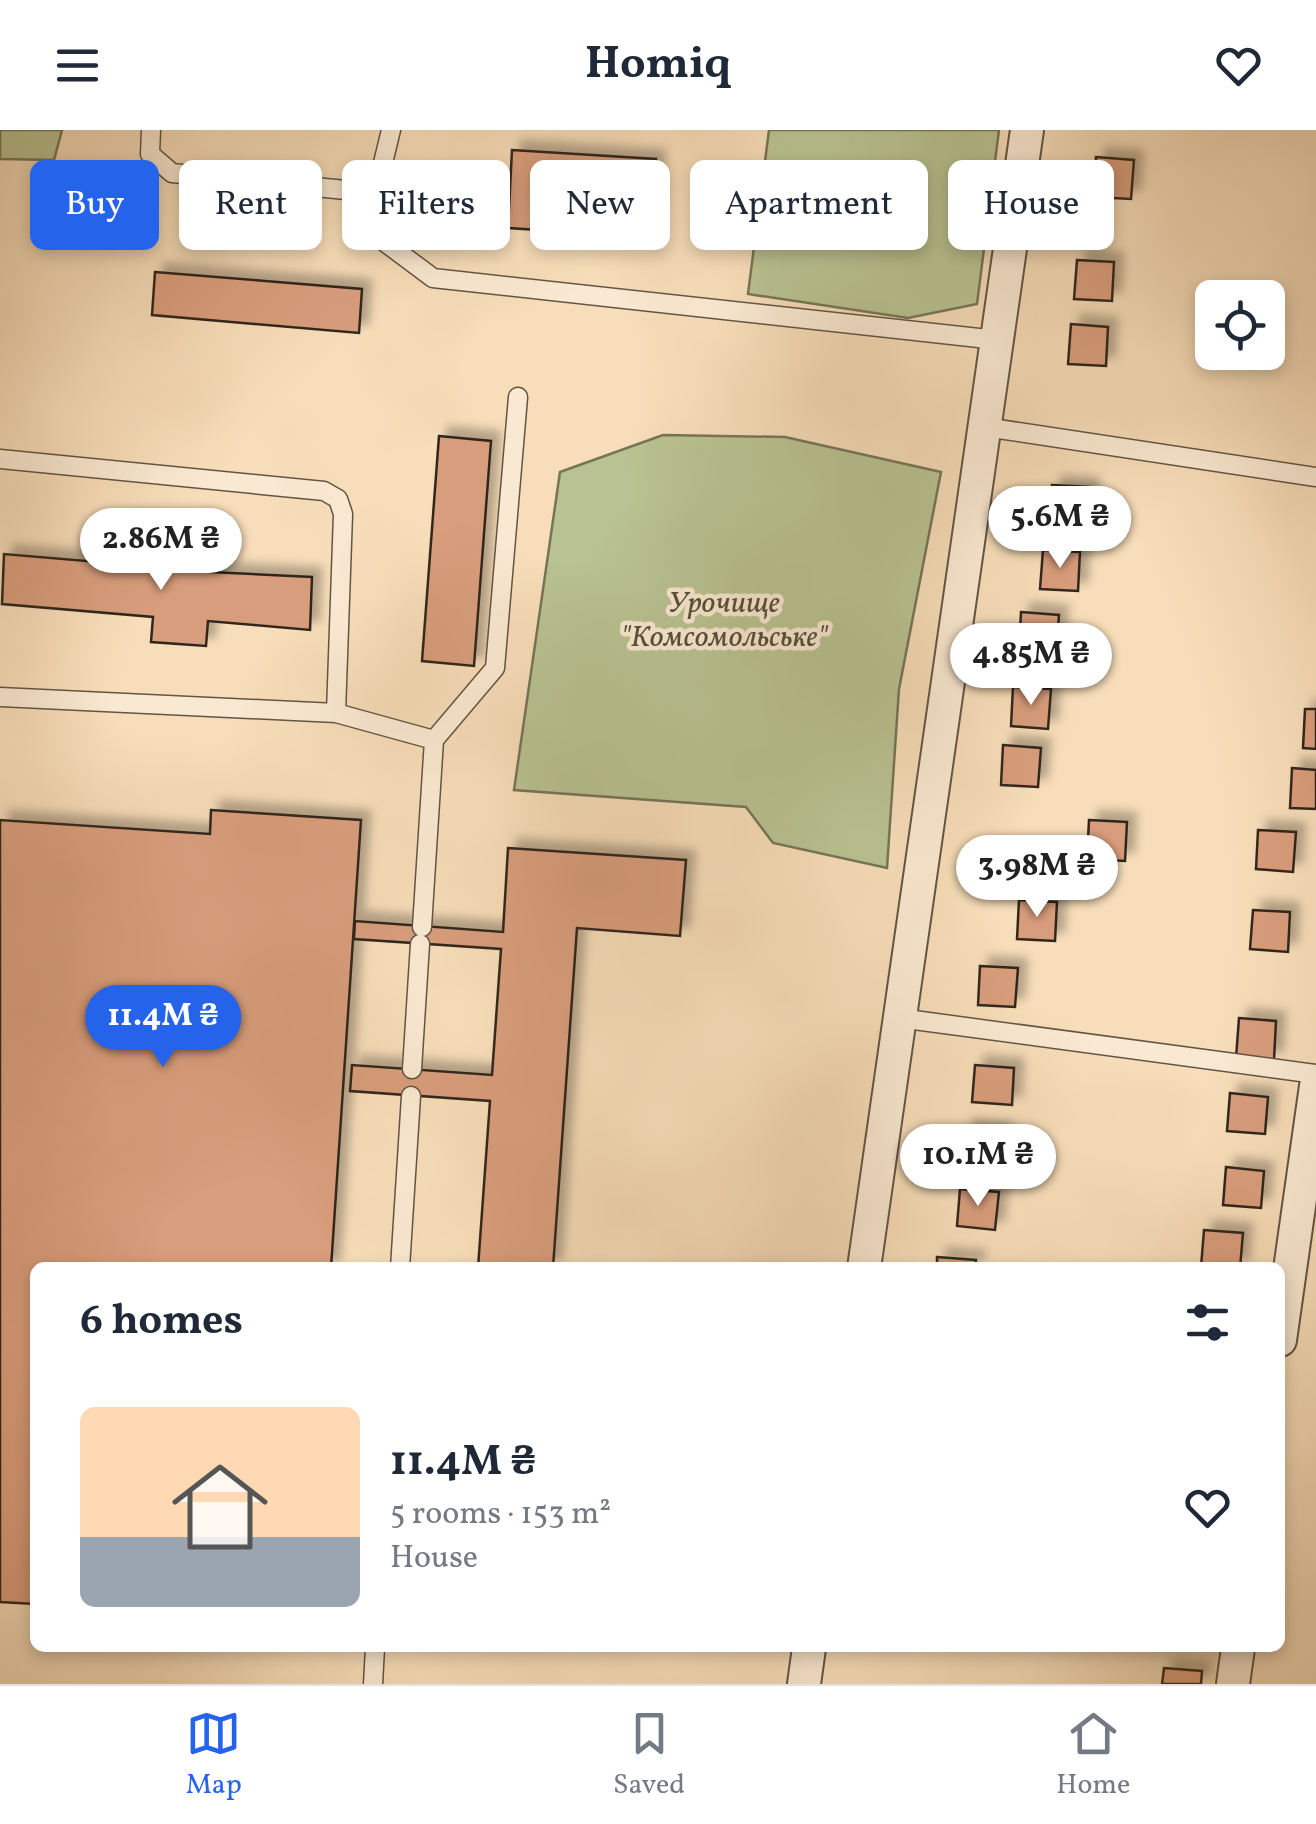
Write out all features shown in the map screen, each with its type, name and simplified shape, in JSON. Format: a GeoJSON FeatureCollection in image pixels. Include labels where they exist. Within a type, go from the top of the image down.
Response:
{"type":"FeatureCollection","features":[{"type":"Feature","properties":{"kind":"street"},"geometry":{"type":"LineString","coordinates":[[865,1262],[1027,130]]}},
{"type":"Feature","properties":{"kind":"street"},"geometry":{"type":"LineString","coordinates":[[1285,1305],[1316,1086]]}},
{"type":"Feature","properties":{"kind":"street"},"geometry":{"type":"LineString","coordinates":[[804,1684],[808,1652]]}},
{"type":"Feature","properties":{"kind":"street"},"geometry":{"type":"LineString","coordinates":[[1233,1684],[1237,1652]]}},
{"type":"Feature","properties":{"kind":"lane"},"geometry":{"type":"LineString","coordinates":[[151,130],[150,154],[172,173],[342,190]]}},
{"type":"Feature","properties":{"kind":"lane"},"geometry":{"type":"LineString","coordinates":[[384,160],[391,130]]}},
{"type":"Feature","properties":{"kind":"lane"},"geometry":{"type":"LineString","coordinates":[[395,250],[433,278],[997,340]]}},
{"type":"Feature","properties":{"kind":"lane"},"geometry":{"type":"LineString","coordinates":[[412,1069],[434,740],[495,668],[518,397]]}},
{"type":"Feature","properties":{"kind":"lane"},"geometry":{"type":"LineString","coordinates":[[985,427],[1316,477]]}},
{"type":"Feature","properties":{"kind":"lane"},"geometry":{"type":"LineString","coordinates":[[0,459],[324,491],[338,499],[343,514],[336,712]]}},
{"type":"Feature","properties":{"kind":"lane"},"geometry":{"type":"LineString","coordinates":[[0,697],[336,712],[434,740]]}},
{"type":"Feature","properties":{"kind":"lane"},"geometry":{"type":"LineString","coordinates":[[900,1018],[1316,1074]]}},
{"type":"Feature","properties":{"kind":"lane"},"geometry":{"type":"LineString","coordinates":[[400,1262],[411,1096]]}},
{"type":"Feature","properties":{"kind":"lane"},"geometry":{"type":"LineString","coordinates":[[372,1684],[375,1652]]}},
{"type":"Feature","properties":{"kind":"green space"},"geometry":{"type":"Polygon","coordinates":[[[0,130],[62,130],[54,160],[0,159],[0,130]]]}},
{"type":"Feature","properties":{"kind":"green space"},"geometry":{"type":"Polygon","coordinates":[[[769,130],[999,130],[995,160],[948,160],[948,250],[984,250],[977,304],[908,318],[748,294],[754,250],[928,250],[928,160],[765,160],[769,130]]]}},
{"type":"Feature","properties":{"kind":"green space","name":"Урочище \"Комсомольське\""},"geometry":{"type":"Polygon","coordinates":[[[663,435],[785,437],[941,472],[899,689],[887,868],[773,843],[746,807],[514,790],[560,472],[663,435]]]}},
{"type":"Feature","properties":{"kind":"building"},"geometry":{"type":"Polygon","coordinates":[[[512,150],[656,159],[530,160],[530,229],[510,228],[512,150]]]}},
{"type":"Feature","properties":{"kind":"building"},"geometry":{"type":"Polygon","coordinates":[[[1096,157],[1134,160],[1131,199],[1114,198],[1114,160],[1096,157]]]}},
{"type":"Feature","properties":{"kind":"building"},"geometry":{"type":"Polygon","coordinates":[[[1077,260],[1114,262],[1112,301],[1074,299],[1077,260]]]}},
{"type":"Feature","properties":{"kind":"building"},"geometry":{"type":"Polygon","coordinates":[[[155,272],[362,289],[359,333],[152,315],[155,272]]]}},
{"type":"Feature","properties":{"kind":"building"},"geometry":{"type":"Polygon","coordinates":[[[1071,324],[1108,327],[1106,366],[1068,364],[1071,324]]]}},
{"type":"Feature","properties":{"kind":"building"},"geometry":{"type":"Polygon","coordinates":[[[439,436],[491,441],[474,666],[422,661],[439,436]]]}},
{"type":"Feature","properties":{"kind":"building"},"geometry":{"type":"Polygon","coordinates":[[[1052,485],[1090,487],[1087,526],[1050,524],[1052,485]]]}},
{"type":"Feature","properties":{"kind":"building"},"geometry":{"type":"Polygon","coordinates":[[[159,546],[211,551],[210,572],[312,577],[310,630],[208,621],[206,646],[151,642],[153,617],[2,604],[4,554],[157,567],[159,546]]]}},
{"type":"Feature","properties":{"kind":"building"},"geometry":{"type":"Polygon","coordinates":[[[1043,550],[1080,552],[1078,591],[1040,589],[1043,550]]]}},
{"type":"Feature","properties":{"kind":"building"},"geometry":{"type":"Polygon","coordinates":[[[1021,612],[1059,615],[1056,654],[1019,652],[1021,612]]]}},
{"type":"Feature","properties":{"kind":"building"},"geometry":{"type":"Polygon","coordinates":[[[1013,687],[1051,689],[1048,729],[1011,726],[1013,687]]]}},
{"type":"Feature","properties":{"kind":"building"},"geometry":{"type":"Polygon","coordinates":[[[1305,709],[1316,709],[1316,749],[1303,748],[1305,709]]]}},
{"type":"Feature","properties":{"kind":"building"},"geometry":{"type":"Polygon","coordinates":[[[1003,745],[1041,748],[1038,787],[1001,785],[1003,745]]]}},
{"type":"Feature","properties":{"kind":"building"},"geometry":{"type":"Polygon","coordinates":[[[1292,768],[1316,770],[1316,809],[1290,808],[1292,768]]]}},
{"type":"Feature","properties":{"kind":"building"},"geometry":{"type":"Polygon","coordinates":[[[211,810],[361,820],[331,1262],[30,1262],[30,1604],[0,1602],[0,820],[210,834],[211,810]]]}},
{"type":"Feature","properties":{"kind":"building"},"geometry":{"type":"Polygon","coordinates":[[[1089,820],[1127,822],[1125,861],[1087,859],[1089,820]]]}},
{"type":"Feature","properties":{"kind":"building"},"geometry":{"type":"Polygon","coordinates":[[[1258,830],[1296,832],[1293,872],[1256,869],[1258,830]]]}},
{"type":"Feature","properties":{"kind":"building"},"geometry":{"type":"Polygon","coordinates":[[[508,848],[686,860],[680,936],[577,928],[553,1262],[478,1262],[490,1101],[350,1091],[352,1065],[492,1075],[501,949],[354,939],[355,921],[503,932],[508,848]]]}},
{"type":"Feature","properties":{"kind":"building"},"geometry":{"type":"Polygon","coordinates":[[[1019,900],[1057,902],[1055,941],[1017,939],[1019,900]]]}},
{"type":"Feature","properties":{"kind":"building"},"geometry":{"type":"Polygon","coordinates":[[[1253,910],[1290,912],[1288,952],[1250,949],[1253,910]]]}},
{"type":"Feature","properties":{"kind":"building"},"geometry":{"type":"Polygon","coordinates":[[[980,966],[1018,968],[1015,1007],[978,1005],[980,966]]]}},
{"type":"Feature","properties":{"kind":"building"},"geometry":{"type":"Polygon","coordinates":[[[1239,1018],[1276,1021],[1274,1060],[1236,1058],[1239,1018]]]}},
{"type":"Feature","properties":{"kind":"building"},"geometry":{"type":"Polygon","coordinates":[[[975,1065],[1014,1068],[1012,1105],[972,1102],[975,1065]]]}},
{"type":"Feature","properties":{"kind":"building"},"geometry":{"type":"Polygon","coordinates":[[[1230,1093],[1268,1097],[1265,1134],[1227,1131],[1230,1093]]]}},
{"type":"Feature","properties":{"kind":"building"},"geometry":{"type":"Polygon","coordinates":[[[964,1128],[1002,1131],[999,1169],[961,1165],[964,1128]]]}},
{"type":"Feature","properties":{"kind":"building"},"geometry":{"type":"Polygon","coordinates":[[[1226,1167],[1264,1171],[1261,1208],[1223,1205],[1226,1167]]]}},
{"type":"Feature","properties":{"kind":"building"},"geometry":{"type":"Polygon","coordinates":[[[960,1189],[999,1192],[995,1230],[957,1226],[960,1189]]]}},
{"type":"Feature","properties":{"kind":"building"},"geometry":{"type":"Polygon","coordinates":[[[1204,1230],[1243,1233],[1241,1262],[1201,1262],[1204,1230]]]}},
{"type":"Feature","properties":{"kind":"building"},"geometry":{"type":"Polygon","coordinates":[[[937,1257],[976,1260],[976,1262],[937,1262],[937,1257]]]}},
{"type":"Feature","properties":{"kind":"building"},"geometry":{"type":"Polygon","coordinates":[[[1164,1668],[1202,1671],[1201,1684],[1162,1684],[1164,1668]]]}}]}
